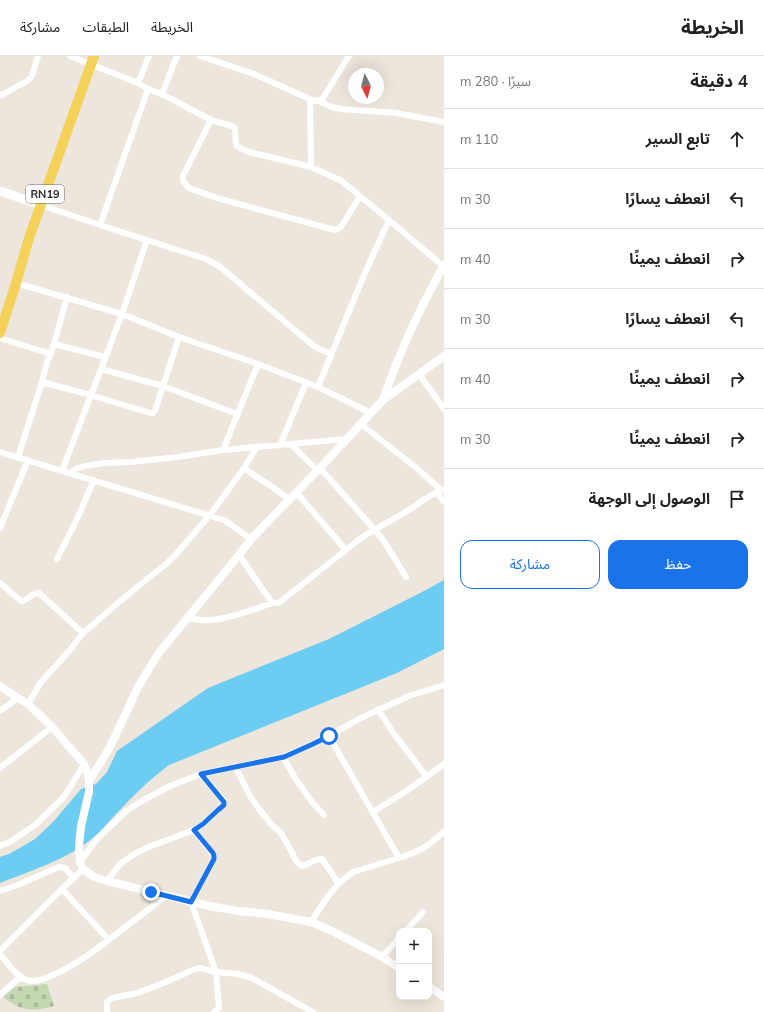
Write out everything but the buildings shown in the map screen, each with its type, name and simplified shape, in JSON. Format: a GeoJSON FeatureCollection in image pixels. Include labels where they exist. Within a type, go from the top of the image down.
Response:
{"type":"FeatureCollection","features":[{"type":"Feature","properties":{"kind":"main road","name":"RN19"},"geometry":{"type":"LineString","coordinates":[[0,333],[29,238],[92,60]]}},
{"type":"Feature","properties":{"kind":"main road"},"geometry":{"type":"LineString","coordinates":[[0,191],[41,205]]}},
{"type":"Feature","properties":{"kind":"street"},"geometry":{"type":"LineString","coordinates":[[0,96],[27,81],[32,76],[38,56]]}},
{"type":"Feature","properties":{"kind":"street"},"geometry":{"type":"LineString","coordinates":[[70,56],[92,60],[211,120],[232,126],[235,128],[236,145],[240,148],[249,152],[311,167],[340,180],[444,266],[410,332],[383,400]]}},
{"type":"Feature","properties":{"kind":"street"},"geometry":{"type":"LineString","coordinates":[[138,83],[149,56]]}},
{"type":"Feature","properties":{"kind":"street"},"geometry":{"type":"LineString","coordinates":[[162,94],[177,56]]}},
{"type":"Feature","properties":{"kind":"street"},"geometry":{"type":"LineString","coordinates":[[200,56],[254,74],[314,101],[318,101],[332,107],[396,113],[444,122]]}},
{"type":"Feature","properties":{"kind":"street"},"geometry":{"type":"LineString","coordinates":[[318,101],[324,98],[349,56]]}},
{"type":"Feature","properties":{"kind":"street"},"geometry":{"type":"LineString","coordinates":[[100,225],[148,89]]}},
{"type":"Feature","properties":{"kind":"street"},"geometry":{"type":"LineString","coordinates":[[310,99],[311,167]]}},
{"type":"Feature","properties":{"kind":"street"},"geometry":{"type":"LineString","coordinates":[[211,120],[183,176],[183,181],[189,188],[217,198],[336,230],[341,227],[360,196]]}},
{"type":"Feature","properties":{"kind":"street"},"geometry":{"type":"LineString","coordinates":[[41,205],[206,259],[219,266],[315,347],[331,354]]}},
{"type":"Feature","properties":{"kind":"street"},"geometry":{"type":"LineString","coordinates":[[318,387],[364,275],[390,220]]}},
{"type":"Feature","properties":{"kind":"street"},"geometry":{"type":"LineString","coordinates":[[62,471],[122,314],[147,240]]}},
{"type":"Feature","properties":{"kind":"street"},"geometry":{"type":"LineString","coordinates":[[16,283],[122,314],[180,337],[318,387],[371,413]]}},
{"type":"Feature","properties":{"kind":"street"},"geometry":{"type":"LineString","coordinates":[[18,457],[54,344],[67,297]]}},
{"type":"Feature","properties":{"kind":"street"},"geometry":{"type":"LineString","coordinates":[[42,382],[153,413],[155,411],[180,337]]}},
{"type":"Feature","properties":{"kind":"street"},"geometry":{"type":"LineString","coordinates":[[0,338],[50,354]]}},
{"type":"Feature","properties":{"kind":"street"},"geometry":{"type":"LineString","coordinates":[[54,344],[105,357]]}},
{"type":"Feature","properties":{"kind":"street"},"geometry":{"type":"LineString","coordinates":[[89,781],[110,747],[138,687],[158,654],[240,554],[251,538],[383,400],[444,356]]}},
{"type":"Feature","properties":{"kind":"street"},"geometry":{"type":"LineString","coordinates":[[223,450],[258,364]]}},
{"type":"Feature","properties":{"kind":"street"},"geometry":{"type":"LineString","coordinates":[[101,369],[163,386],[237,414]]}},
{"type":"Feature","properties":{"kind":"street"},"geometry":{"type":"LineString","coordinates":[[418,374],[444,409]]}},
{"type":"Feature","properties":{"kind":"street"},"geometry":{"type":"LineString","coordinates":[[280,445],[306,383]]}},
{"type":"Feature","properties":{"kind":"street"},"geometry":{"type":"LineString","coordinates":[[361,424],[410,463],[440,491],[444,502]]}},
{"type":"Feature","properties":{"kind":"street"},"geometry":{"type":"LineString","coordinates":[[70,473],[74,468],[91,465],[178,457],[223,450],[346,439]]}},
{"type":"Feature","properties":{"kind":"street"},"geometry":{"type":"LineString","coordinates":[[291,444],[318,469],[374,529],[384,541],[406,577]]}},
{"type":"Feature","properties":{"kind":"street"},"geometry":{"type":"LineString","coordinates":[[28,704],[41,682],[83,633],[130,592],[166,564],[210,515],[244,468],[257,447]]}},
{"type":"Feature","properties":{"kind":"street"},"geometry":{"type":"LineString","coordinates":[[0,452],[210,515],[224,520],[251,538]]}},
{"type":"Feature","properties":{"kind":"street"},"geometry":{"type":"LineString","coordinates":[[0,528],[28,460]]}},
{"type":"Feature","properties":{"kind":"street"},"geometry":{"type":"LineString","coordinates":[[244,468],[289,499]]}},
{"type":"Feature","properties":{"kind":"street"},"geometry":{"type":"LineString","coordinates":[[57,559],[94,480]]}},
{"type":"Feature","properties":{"kind":"street"},"geometry":{"type":"LineString","coordinates":[[187,618],[209,620],[280,602],[345,549],[374,529],[391,521],[440,491]]}},
{"type":"Feature","properties":{"kind":"street"},"geometry":{"type":"LineString","coordinates":[[296,492],[345,549]]}},
{"type":"Feature","properties":{"kind":"street"},"geometry":{"type":"LineString","coordinates":[[240,554],[265,593],[274,603]]}},
{"type":"Feature","properties":{"kind":"street"},"geometry":{"type":"LineString","coordinates":[[0,583],[21,601],[25,601],[36,593],[39,593],[83,633]]}},
{"type":"Feature","properties":{"kind":"street"},"geometry":{"type":"LineString","coordinates":[[0,951],[62,888],[74,878],[97,839],[126,811],[170,786],[201,774],[284,757],[409,696],[444,685]]}},
{"type":"Feature","properties":{"kind":"street"},"geometry":{"type":"LineString","coordinates":[[0,686],[28,704],[52,727],[84,764],[89,781],[89,792],[81,826],[79,846],[82,866],[94,877],[209,906],[268,914],[311,922],[332,931],[382,957],[396,966]]}},
{"type":"Feature","properties":{"kind":"street"},"geometry":{"type":"LineString","coordinates":[[0,711],[18,698]]}},
{"type":"Feature","properties":{"kind":"street"},"geometry":{"type":"LineString","coordinates":[[378,710],[426,776]]}},
{"type":"Feature","properties":{"kind":"street"},"geometry":{"type":"LineString","coordinates":[[0,768],[52,727]]}},
{"type":"Feature","properties":{"kind":"street"},"geometry":{"type":"LineString","coordinates":[[329,736],[399,858]]}},
{"type":"Feature","properties":{"kind":"street"},"geometry":{"type":"LineString","coordinates":[[284,757],[295,778],[312,802],[324,815]]}},
{"type":"Feature","properties":{"kind":"street"},"geometry":{"type":"LineString","coordinates":[[0,846],[10,842],[35,825],[64,797],[84,764]]}},
{"type":"Feature","properties":{"kind":"street"},"geometry":{"type":"LineString","coordinates":[[373,812],[408,790],[444,764]]}},
{"type":"Feature","properties":{"kind":"street"},"geometry":{"type":"LineString","coordinates":[[235,766],[250,796],[259,809],[283,836],[297,862],[302,866],[322,859],[339,884]]}},
{"type":"Feature","properties":{"kind":"street"},"geometry":{"type":"LineString","coordinates":[[106,881],[121,863],[133,855],[146,848],[194,830],[203,824],[225,803],[201,774]]}},
{"type":"Feature","properties":{"kind":"street"},"geometry":{"type":"LineString","coordinates":[[194,830],[214,856],[214,859],[191,902],[216,972],[218,1011]]}},
{"type":"Feature","properties":{"kind":"street"},"geometry":{"type":"LineString","coordinates":[[311,922],[324,901],[339,884],[353,872],[411,854],[427,846],[444,831]]}},
{"type":"Feature","properties":{"kind":"street"},"geometry":{"type":"LineString","coordinates":[[0,891],[59,867],[65,868],[74,878]]}},
{"type":"Feature","properties":{"kind":"street"},"geometry":{"type":"LineString","coordinates":[[62,888],[109,940]]}},
{"type":"Feature","properties":{"kind":"street"},"geometry":{"type":"LineString","coordinates":[[0,954],[20,977],[26,980],[38,981],[86,957],[153,906],[165,895]]}},
{"type":"Feature","properties":{"kind":"street"},"geometry":{"type":"LineString","coordinates":[[409,928],[423,912]]}},
{"type":"Feature","properties":{"kind":"street"},"geometry":{"type":"LineString","coordinates":[[382,957],[396,941]]}},
{"type":"Feature","properties":{"kind":"street"},"geometry":{"type":"LineString","coordinates":[[107,1012],[106,1002],[110,998],[144,991],[200,968],[216,972],[238,974],[252,978],[313,1012]]}},
{"type":"Feature","properties":{"kind":"street"},"geometry":{"type":"LineString","coordinates":[[0,996],[20,977]]}},
{"type":"Feature","properties":{"kind":"street"},"geometry":{"type":"LineString","coordinates":[[432,990],[444,997]]}},
{"type":"Feature","properties":{"kind":"green space"},"geometry":{"type":"Polygon","coordinates":[[[47,984],[54,1006],[29,1010],[11,1003],[3,997],[15,987],[47,984]]]}},
{"type":"Feature","properties":{"kind":"water"},"geometry":{"type":"Polygon","coordinates":[[[444,580],[444,649],[397,673],[169,765],[142,788],[97,834],[84,845],[49,864],[0,883],[0,857],[9,854],[35,839],[54,821],[81,789],[96,784],[107,772],[117,751],[208,688],[329,639],[444,580]]]}},
{"type":"Feature","properties":{"kind":"route"},"geometry":{"type":"LineString","coordinates":[[151,892],[191,902],[214,859],[213,853],[194,830],[208,820],[225,803],[201,774],[284,757],[329,736]]}}]}
